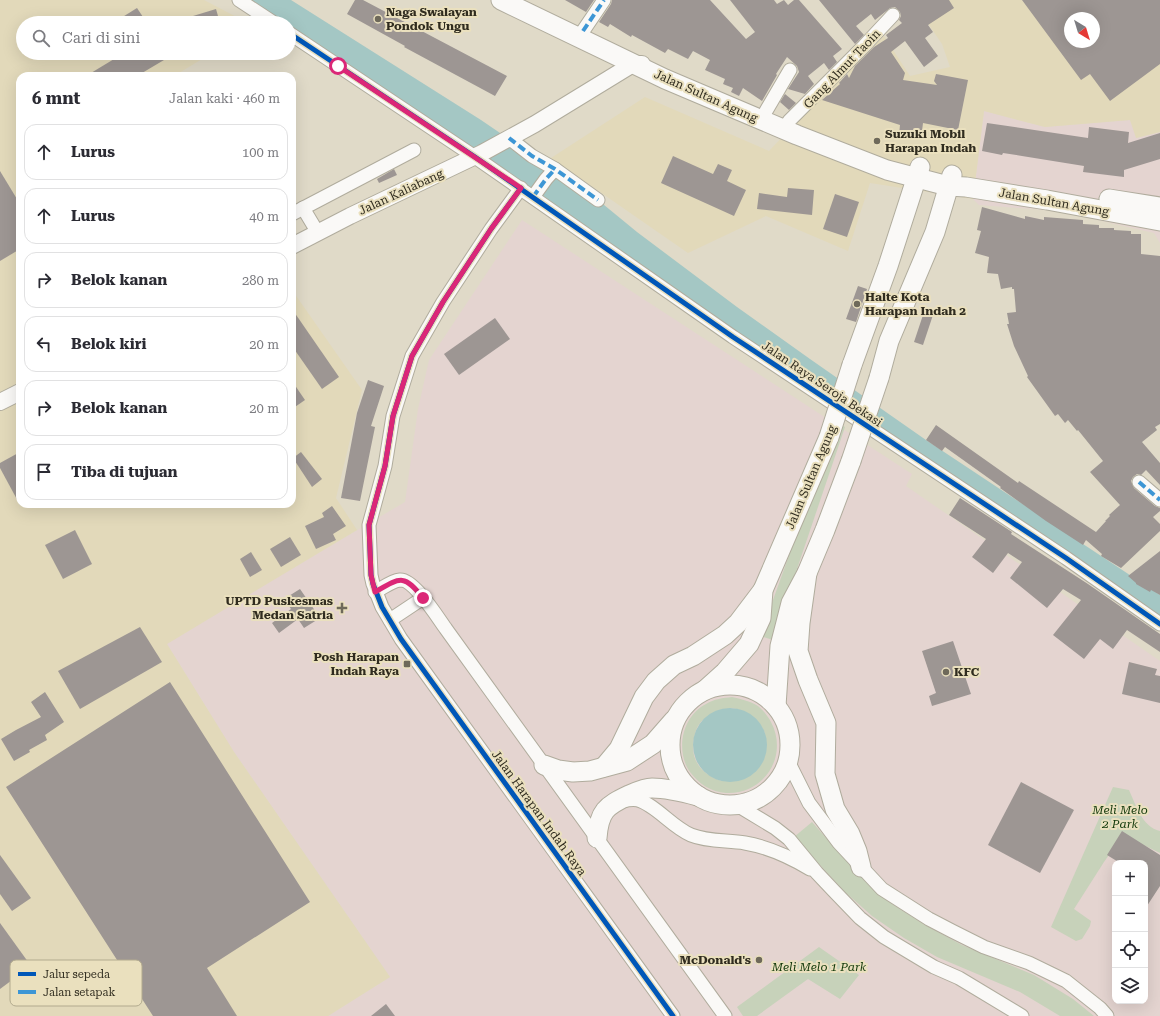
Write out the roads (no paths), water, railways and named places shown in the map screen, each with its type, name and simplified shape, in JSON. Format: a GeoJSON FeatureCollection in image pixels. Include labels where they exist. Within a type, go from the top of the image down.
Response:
{"type":"FeatureCollection","features":[{"type":"Feature","properties":{"kind":"highway","name":"Jalan Sultan Agung"},"geometry":{"type":"LineString","coordinates":[[501,0],[665,79],[797,135],[887,170],[919,172]]}},
{"type":"Feature","properties":{"kind":"highway","name":"Jalan Sultan Agung"},"geometry":{"type":"LineString","coordinates":[[524,0],[583,31],[655,64],[789,121],[874,153],[919,172],[973,188],[1160,221]]}},
{"type":"Feature","properties":{"kind":"highway"},"geometry":{"type":"LineString","coordinates":[[887,170],[901,182],[908,208]]}},
{"type":"Feature","properties":{"kind":"highway","name":"Jalan Sultan Agung"},"geometry":{"type":"LineString","coordinates":[[702,692],[725,672],[749,644],[761,618],[763,590],[830,437],[852,365],[908,208],[919,172]]}},
{"type":"Feature","properties":{"kind":"highway","name":"Jalan Sultan Agung"},"geometry":{"type":"LineString","coordinates":[[950,180],[1160,207]]}},
{"type":"Feature","properties":{"kind":"highway"},"geometry":{"type":"LineString","coordinates":[[776,706],[780,646],[791,603],[807,573],[851,461],[879,378],[889,341],[935,232],[950,180]]}},
{"type":"Feature","properties":{"kind":"highway"},"geometry":{"type":"LineString","coordinates":[[940,217],[960,194],[973,188]]}},
{"type":"Feature","properties":{"kind":"highway"},"geometry":{"type":"LineString","coordinates":[[807,573],[800,623],[798,651],[826,723],[826,780],[835,809],[850,834],[857,851],[861,867]]}},
{"type":"Feature","properties":{"kind":"highway"},"geometry":{"type":"LineString","coordinates":[[604,766],[619,749],[644,697],[656,681],[674,665],[693,656],[725,635],[738,624],[763,590]]}},
{"type":"Feature","properties":{"kind":"highway"},"geometry":{"type":"LineString","coordinates":[[544,765],[558,770],[573,772],[590,771],[627,761],[653,744],[678,716],[687,703],[702,692],[720,686],[741,686],[760,692],[776,706],[784,718],[789,732],[791,746],[788,761],[781,777],[770,790],[754,800],[737,805],[718,804],[681,792],[651,788],[634,793],[612,803],[603,813],[598,825],[596,838]]}},
{"type":"Feature","properties":{"kind":"highway"},"geometry":{"type":"LineString","coordinates":[[678,716],[671,736],[670,753],[675,769],[684,784],[699,797]]}},
{"type":"Feature","properties":{"kind":"main road"},"geometry":{"type":"LineString","coordinates":[[633,64],[655,64]]}},
{"type":"Feature","properties":{"kind":"main road","name":"Jalan Kaliabang"},"geometry":{"type":"LineString","coordinates":[[296,244],[350,216],[479,155],[633,64]]}},
{"type":"Feature","properties":{"kind":"main road"},"geometry":{"type":"LineString","coordinates":[[0,402],[16,394]]}},
{"type":"Feature","properties":{"kind":"street"},"geometry":{"type":"LineString","coordinates":[[239,0],[263,16]]}},
{"type":"Feature","properties":{"kind":"street"},"geometry":{"type":"LineString","coordinates":[[583,31],[604,0]]}},
{"type":"Feature","properties":{"kind":"street","name":"Gang Almut Taoin"},"geometry":{"type":"LineString","coordinates":[[789,121],[893,15]]}},
{"type":"Feature","properties":{"kind":"street","name":"Jalan Raya Seroja Bekasi"},"geometry":{"type":"LineString","coordinates":[[296,37],[479,155],[521,188],[534,195],[733,336],[1066,558],[1160,624]]}},
{"type":"Feature","properties":{"kind":"street"},"geometry":{"type":"LineString","coordinates":[[766,111],[790,70]]}},
{"type":"Feature","properties":{"kind":"street"},"geometry":{"type":"LineString","coordinates":[[509,138],[532,156],[555,169],[598,200]]}},
{"type":"Feature","properties":{"kind":"street"},"geometry":{"type":"LineString","coordinates":[[318,233],[298,211],[414,150]]}},
{"type":"Feature","properties":{"kind":"street"},"geometry":{"type":"LineString","coordinates":[[534,195],[555,169]]}},
{"type":"Feature","properties":{"kind":"street","name":"Jalan Harapan Indah Raya"},"geometry":{"type":"LineString","coordinates":[[521,188],[491,229],[452,289],[412,356],[393,416],[385,466],[369,525],[371,575],[375,592],[390,620],[412,654],[673,1016]]}},
{"type":"Feature","properties":{"kind":"street"},"geometry":{"type":"LineString","coordinates":[[1139,482],[1160,500]]}},
{"type":"Feature","properties":{"kind":"street"},"geometry":{"type":"LineString","coordinates":[[375,592],[394,581],[404,580],[414,586],[725,1016]]}},
{"type":"Feature","properties":{"kind":"street"},"geometry":{"type":"LineString","coordinates":[[390,620],[423,598]]}},
{"type":"Feature","properties":{"kind":"street"},"geometry":{"type":"LineString","coordinates":[[788,761],[809,803],[840,843],[882,889],[929,919],[984,946],[1029,963],[1066,981],[1100,1008],[1107,1016]]}},
{"type":"Feature","properties":{"kind":"street"},"geometry":{"type":"LineString","coordinates":[[612,803],[637,800],[646,803],[680,830],[692,835],[701,838],[746,843],[774,851],[799,862],[817,873]]}},
{"type":"Feature","properties":{"kind":"street"},"geometry":{"type":"LineString","coordinates":[[737,805],[775,828],[789,839],[817,873],[860,918],[884,937],[934,967],[959,978],[1022,1016]]}},
{"type":"Feature","properties":{"kind":"water"},"geometry":{"type":"Polygon","coordinates":[[[239,0],[291,0],[481,120],[598,200],[637,232],[737,307],[810,359],[926,440],[1160,595],[1160,624],[296,38],[296,16],[263,16],[239,0]]]}},
{"type":"Feature","properties":{"kind":"water"},"geometry":{"type":"Polygon","coordinates":[[[730,708],[744,711],[756,719],[764,731],[767,745],[764,759],[756,771],[744,779],[730,782],[716,779],[704,771],[696,759],[693,745],[696,731],[704,719],[716,711],[730,708]]]}},
{"type":"Feature","properties":{"kind":"place","name":"Naga Swalayan Pondok Ungu"},"geometry":{"type":"Point","coordinates":[378,19]}},
{"type":"Feature","properties":{"kind":"place","name":"Suzuki Mobil Harapan Indah"},"geometry":{"type":"Point","coordinates":[877,141]}},
{"type":"Feature","properties":{"kind":"place","name":"Halte Kota Harapan Indah 2"},"geometry":{"type":"Point","coordinates":[857,304]}},
{"type":"Feature","properties":{"kind":"place","name":"UPTD Puskesmas Medan Satria"},"geometry":{"type":"Point","coordinates":[342,608]}},
{"type":"Feature","properties":{"kind":"place","name":"Posh Harapan Indah Raya"},"geometry":{"type":"Point","coordinates":[407,664]}},
{"type":"Feature","properties":{"kind":"place","name":"KFC"},"geometry":{"type":"Point","coordinates":[946,672]}},
{"type":"Feature","properties":{"kind":"place","name":"McDonald's"},"geometry":{"type":"Point","coordinates":[759,960]}},
{"type":"Feature","properties":{"kind":"park label","name":"Meli Melo 2 Park"},"geometry":{"type":"Point","coordinates":[1120,817]}},
{"type":"Feature","properties":{"kind":"park label","name":"Meli Melo 1 Park"},"geometry":{"type":"Point","coordinates":[819,967]}}]}
